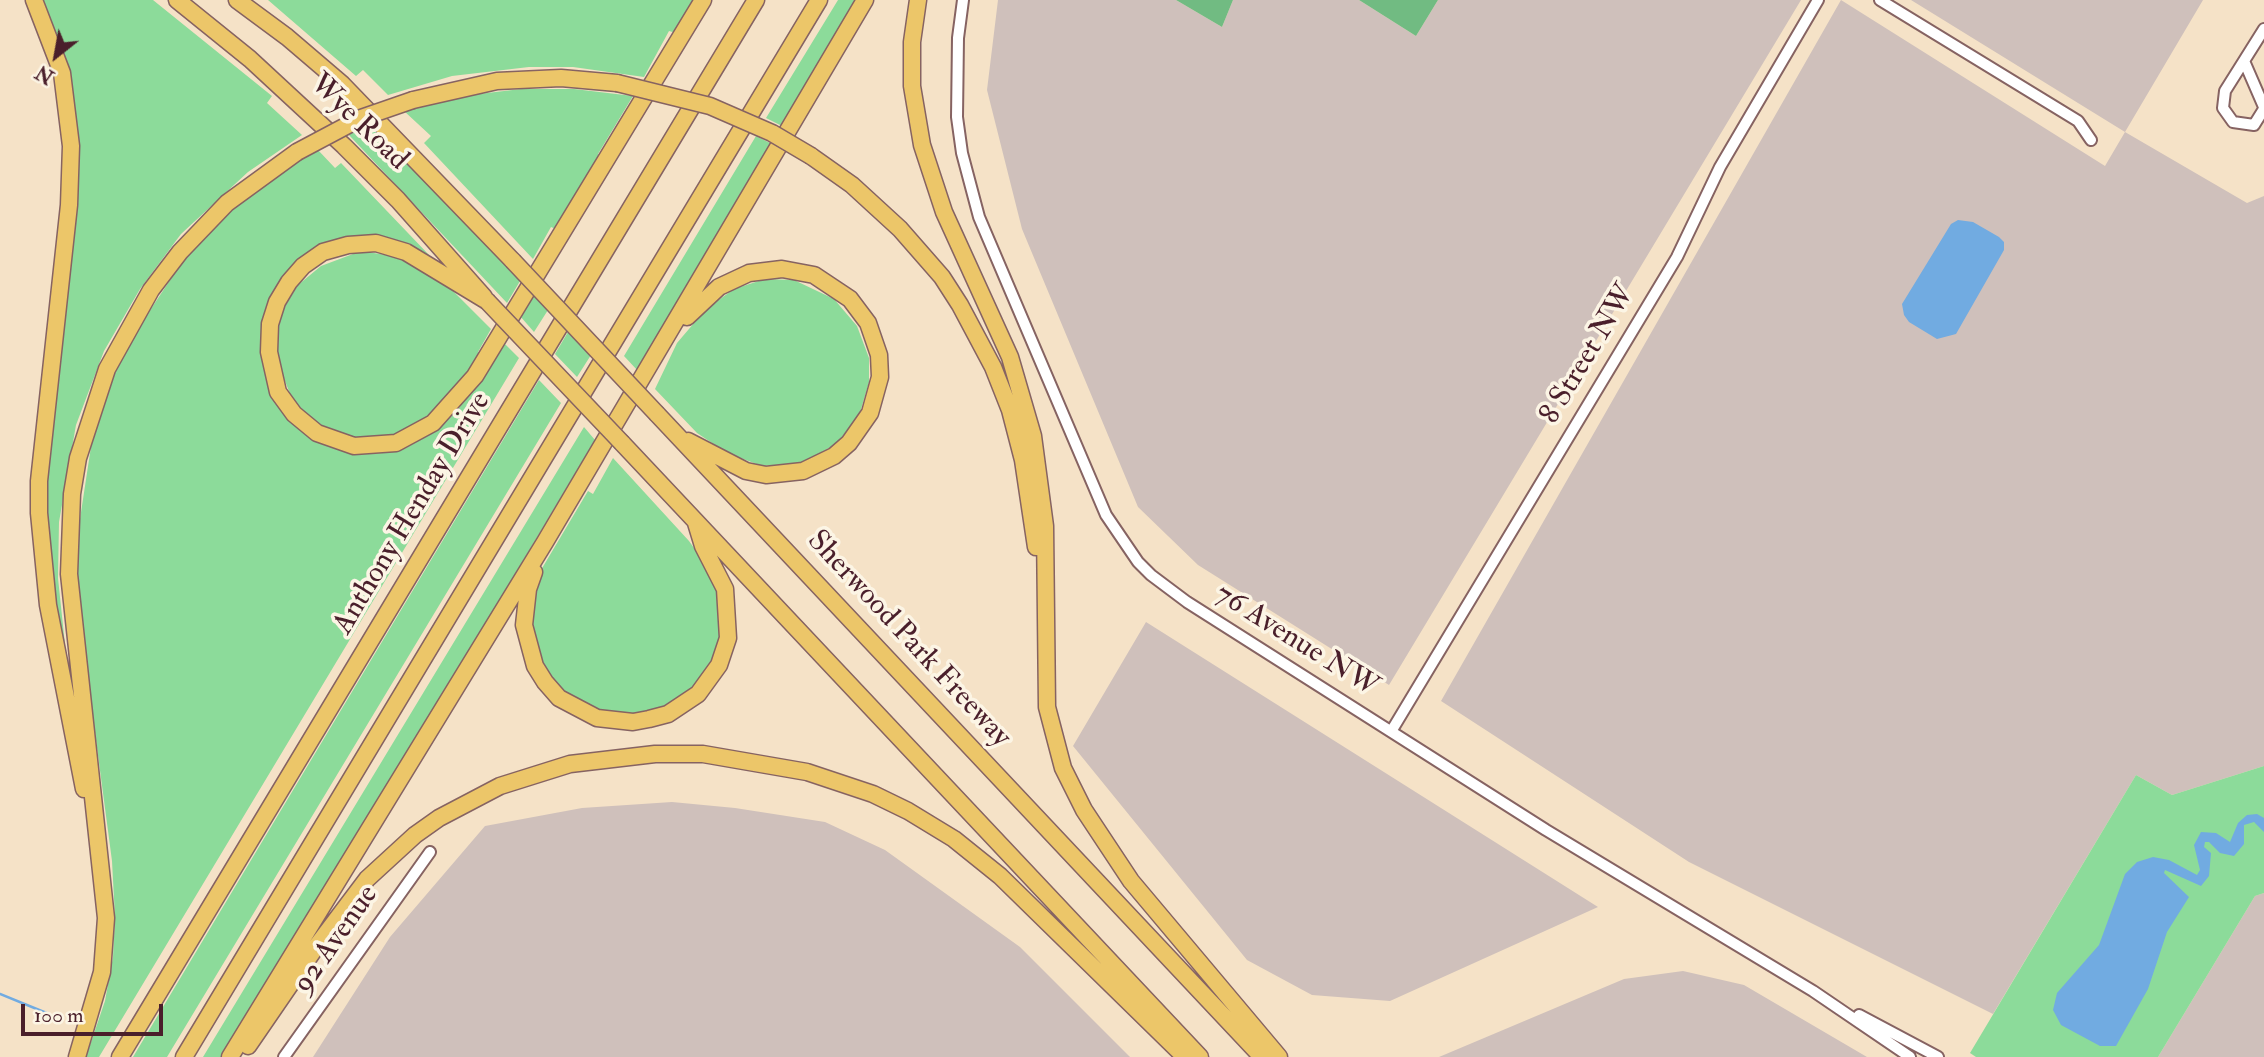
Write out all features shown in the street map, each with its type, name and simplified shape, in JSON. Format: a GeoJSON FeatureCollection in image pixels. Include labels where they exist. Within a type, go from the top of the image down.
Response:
{"type":"FeatureCollection","features":[{"type":"Feature","properties":{"kind":"highway"},"geometry":{"type":"LineString","coordinates":[[34,0],[62,73],[71,146],[69,205],[39,481],[41,540],[48,605],[88,809],[97,818]]}},
{"type":"Feature","properties":{"kind":"highway","name":"Wye Road"},"geometry":{"type":"LineString","coordinates":[[177,0],[250,59],[344,146],[398,200],[487,301]]}},
{"type":"Feature","properties":{"kind":"highway","name":"Wye Road"},"geometry":{"type":"LineString","coordinates":[[237,0],[342,84],[513,261]]}},
{"type":"Feature","properties":{"kind":"highway"},"geometry":{"type":"LineString","coordinates":[[703,0],[475,376],[433,423],[396,443],[377,447],[354,446],[334,442],[317,433],[293,414],[278,392],[269,352],[274,313],[289,282],[323,252],[348,245],[376,243],[406,252],[487,301],[622,443],[695,517],[838,674],[1010,852],[1200,1057]]}},
{"type":"Feature","properties":{"kind":"highway","name":"Anthony Henday Drive"},"geometry":{"type":"LineString","coordinates":[[120,1057],[755,0]]}},
{"type":"Feature","properties":{"kind":"highway"},"geometry":{"type":"LineString","coordinates":[[184,1057],[819,0]]}},
{"type":"Feature","properties":{"kind":"highway"},"geometry":{"type":"LineString","coordinates":[[230,1057],[545,542],[865,0]]}},
{"type":"Feature","properties":{"kind":"highway"},"geometry":{"type":"LineString","coordinates":[[918,0],[911,64],[915,114],[922,145],[944,212],[1010,357],[1033,436],[1045,526],[1047,707],[1063,768],[1084,810],[1131,881],[1279,1057]]}},
{"type":"Feature","properties":{"kind":"highway"},"geometry":{"type":"LineString","coordinates":[[77,1057],[96,1000],[105,946],[106,918],[69,574],[72,494],[87,427],[120,343],[165,271],[227,203],[297,152],[351,122],[413,100],[498,81],[561,78],[617,83],[710,106],[772,133],[811,156],[880,210],[923,255],[960,305],[993,367],[1010,410],[1023,460],[1036,545],[1045,640]]}},
{"type":"Feature","properties":{"kind":"highway","name":"Sherwood Park Freeway"},"geometry":{"type":"LineString","coordinates":[[513,261],[1262,1057]]}},
{"type":"Feature","properties":{"kind":"highway"},"geometry":{"type":"LineString","coordinates":[[669,332],[707,296],[733,279],[757,271],[782,269],[814,275],[850,299],[868,323],[879,355],[877,395],[861,429],[834,456],[803,471],[766,475],[746,471],[676,435]]}},
{"type":"Feature","properties":{"kind":"highway"},"geometry":{"type":"LineString","coordinates":[[545,542],[528,589],[525,608],[524,625],[535,666],[559,698],[578,710],[615,721],[649,719],[668,714],[698,694],[719,665],[728,638],[725,589],[703,546],[695,517]]}},
{"type":"Feature","properties":{"kind":"highway"},"geometry":{"type":"LineString","coordinates":[[241,1057],[345,906],[367,879],[415,835],[467,801],[534,774],[612,757],[667,754],[703,754],[777,764],[839,781],[908,811],[954,839],[1000,876],[1185,1057]]}},
{"type":"Feature","properties":{"kind":"street","name":"76 Avenue NW"},"geometry":{"type":"LineString","coordinates":[[963,0],[956,89],[962,153],[989,243],[1106,515],[1126,547],[1151,575],[1177,595],[1546,830],[1813,990],[1938,1057]]}},
{"type":"Feature","properties":{"kind":"street","name":"8 Street NW"},"geometry":{"type":"LineString","coordinates":[[1392,730],[1677,257],[1720,167],[1818,0]]}},
{"type":"Feature","properties":{"kind":"street"},"geometry":{"type":"LineString","coordinates":[[1880,0],[2078,121],[2091,140]]}},
{"type":"Feature","properties":{"kind":"street"},"geometry":{"type":"LineString","coordinates":[[2244,61],[2264,108],[2254,125],[2233,122],[2223,108],[2225,91],[2264,29]]}},
{"type":"Feature","properties":{"kind":"street","name":"92 Avenue"},"geometry":{"type":"LineString","coordinates":[[284,1057],[430,852]]}},
{"type":"Feature","properties":{"kind":"street","name":"76 Avenue NW"},"geometry":{"type":"LineString","coordinates":[[1813,990],[1910,1057]]}},
{"type":"Feature","properties":{"kind":"shaded area"},"geometry":{"type":"Polygon","coordinates":[[[998,0],[1176,0],[1222,27],[1233,0],[1359,0],[1416,36],[1438,0],[1801,0],[1389,685],[1198,565],[1138,507],[1022,229],[987,90],[998,0]]]}},
{"type":"Feature","properties":{"kind":"shaded area"},"geometry":{"type":"Polygon","coordinates":[[[1841,0],[2105,166],[2125,132],[2247,203],[2264,196],[2264,766],[2172,795],[2136,775],[1993,1014],[1689,862],[1441,701],[1841,0]]]}},
{"type":"Feature","properties":{"kind":"shaded area"},"geometry":{"type":"Polygon","coordinates":[[[1911,0],[2203,0],[2125,132],[1911,0]]]}},
{"type":"Feature","properties":{"kind":"shaded area"},"geometry":{"type":"Polygon","coordinates":[[[1146,622],[1598,907],[1390,1001],[1312,995],[1247,960],[1073,746],[1146,622]]]}},
{"type":"Feature","properties":{"kind":"shaded area"},"geometry":{"type":"Polygon","coordinates":[[[672,802],[735,808],[825,822],[885,850],[1020,947],[1130,1057],[313,1057],[390,937],[485,826],[582,808],[672,802]]]}},
{"type":"Feature","properties":{"kind":"shaded area"},"geometry":{"type":"Polygon","coordinates":[[[2264,893],[2264,1057],[2158,1057],[2255,896],[2264,893]]]}},
{"type":"Feature","properties":{"kind":"shaded area"},"geometry":{"type":"Polygon","coordinates":[[[1683,971],[1744,985],[1867,1057],[1439,1057],[1624,979],[1683,971]]]}},
{"type":"Feature","properties":{"kind":"green space"},"geometry":{"type":"Polygon","coordinates":[[[40,0],[153,0],[272,96],[267,103],[302,135],[248,172],[181,234],[140,289],[104,351],[76,425],[59,522],[58,578],[67,664],[49,579],[45,473],[76,173],[40,0]]]}},
{"type":"Feature","properties":{"kind":"green space"},"geometry":{"type":"Polygon","coordinates":[[[268,0],[696,0],[676,33],[669,31],[644,77],[573,67],[529,67],[452,76],[388,95],[363,70],[356,76],[268,0]]]}},
{"type":"Feature","properties":{"kind":"green space"},"geometry":{"type":"Polygon","coordinates":[[[838,0],[860,0],[784,127],[766,118],[838,0]]]}},
{"type":"Feature","properties":{"kind":"green space"},"geometry":{"type":"Polygon","coordinates":[[[1176,0],[1233,0],[1222,27],[1176,0]]]}},
{"type":"Feature","properties":{"kind":"green space"},"geometry":{"type":"Polygon","coordinates":[[[1359,0],[1438,0],[1416,36],[1359,0]]]}},
{"type":"Feature","properties":{"kind":"green space"},"geometry":{"type":"Polygon","coordinates":[[[521,89],[574,89],[633,96],[598,154],[602,159],[558,230],[551,227],[533,259],[424,143],[431,136],[404,111],[462,96],[521,89]]]}},
{"type":"Feature","properties":{"kind":"green space"},"geometry":{"type":"Polygon","coordinates":[[[372,124],[520,281],[507,303],[348,134],[372,124]]]}},
{"type":"Feature","properties":{"kind":"green space"},"geometry":{"type":"Polygon","coordinates":[[[756,136],[774,145],[638,371],[624,356],[756,136]]]}},
{"type":"Feature","properties":{"kind":"green space"},"geometry":{"type":"Polygon","coordinates":[[[318,150],[335,168],[341,163],[430,256],[395,241],[305,261],[262,339],[262,361],[273,395],[310,437],[340,450],[358,454],[383,453],[406,448],[437,430],[457,411],[504,343],[519,358],[99,1057],[86,1057],[105,1001],[113,957],[115,917],[112,861],[78,604],[78,532],[92,440],[107,392],[127,345],[180,265],[237,204],[273,175],[318,150]]]}},
{"type":"Feature","properties":{"kind":"green space"},"geometry":{"type":"Polygon","coordinates":[[[361,251],[405,258],[445,283],[491,329],[478,352],[483,356],[440,412],[398,437],[354,440],[327,431],[302,413],[292,399],[276,358],[278,325],[284,308],[298,285],[321,266],[361,251]]]}},
{"type":"Feature","properties":{"kind":"green space"},"geometry":{"type":"Polygon","coordinates":[[[765,279],[794,280],[834,299],[857,326],[869,358],[869,382],[859,416],[836,444],[800,464],[762,466],[727,453],[697,433],[655,389],[677,343],[706,309],[734,289],[765,279]]]}},
{"type":"Feature","properties":{"kind":"green space"},"geometry":{"type":"Polygon","coordinates":[[[534,295],[548,310],[534,332],[520,316],[534,295]]]}},
{"type":"Feature","properties":{"kind":"green space"},"geometry":{"type":"Polygon","coordinates":[[[568,332],[591,355],[577,377],[555,354],[568,332]]]}},
{"type":"Feature","properties":{"kind":"green space"},"geometry":{"type":"Polygon","coordinates":[[[539,380],[561,403],[167,1057],[133,1057],[539,380]]]}},
{"type":"Feature","properties":{"kind":"green space"},"geometry":{"type":"Polygon","coordinates":[[[584,427],[595,440],[391,782],[222,1057],[203,1057],[584,427]]]}},
{"type":"Feature","properties":{"kind":"green space"},"geometry":{"type":"Polygon","coordinates":[[[613,458],[689,541],[704,562],[719,596],[722,633],[712,663],[693,689],[658,711],[637,716],[599,712],[563,692],[541,664],[532,632],[534,595],[541,570],[588,491],[593,494],[613,458]]]}},
{"type":"Feature","properties":{"kind":"green space"},"geometry":{"type":"Polygon","coordinates":[[[2264,766],[2264,893],[2255,896],[2158,1057],[1976,1057],[1970,1053],[2136,775],[2172,795],[2264,766]]]}},
{"type":"Feature","properties":{"kind":"water"},"geometry":{"type":"Polygon","coordinates":[[[1958,220],[1973,222],[1999,237],[2004,242],[2004,250],[1956,334],[1937,339],[1909,322],[1904,315],[1902,304],[1951,224],[1958,220]]]}},
{"type":"Feature","properties":{"kind":"water"},"geometry":{"type":"Polygon","coordinates":[[[2257,814],[2264,818],[2264,832],[2254,822],[2244,825],[2244,844],[2234,856],[2220,853],[2209,842],[2205,842],[2204,847],[2211,853],[2209,876],[2201,886],[2165,870],[2164,873],[2189,897],[2167,932],[2148,989],[2116,1046],[2100,1046],[2061,1025],[2053,1010],[2057,993],[2099,945],[2125,874],[2137,862],[2153,857],[2169,860],[2197,875],[2200,870],[2194,845],[2201,832],[2216,833],[2230,842],[2238,823],[2247,815],[2257,814]]]}},
{"type":"Feature","properties":{"kind":"waterway"},"geometry":{"type":"LineString","coordinates":[[0,994],[49,1014]]}}]}
